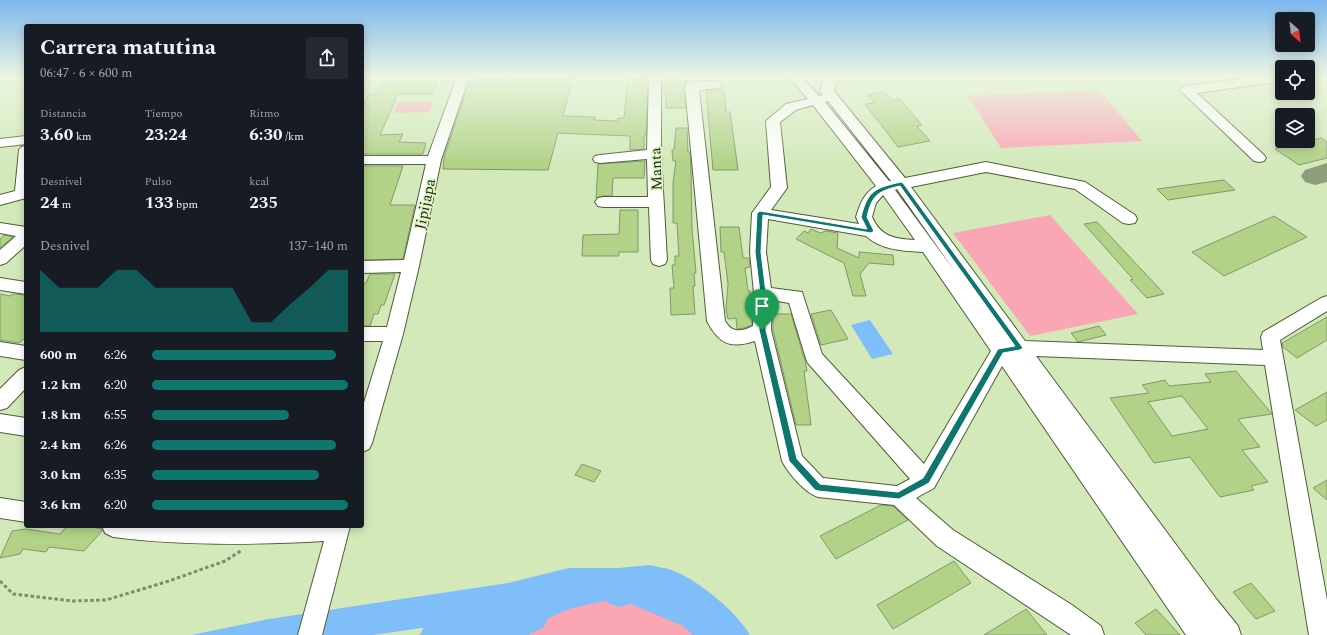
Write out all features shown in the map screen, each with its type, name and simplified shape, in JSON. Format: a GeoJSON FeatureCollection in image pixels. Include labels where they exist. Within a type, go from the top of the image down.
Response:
{"type":"FeatureCollection","features":[{"type":"Feature","properties":{"kind":"street","name":"Jipijapa"},"geometry":{"type":"LineString","coordinates":[[364,426],[366,410],[394,334],[411,266],[434,160],[453,107]]}},
{"type":"Feature","properties":{"kind":"street","name":"Manta"},"geometry":{"type":"LineString","coordinates":[[655,107],[654,154],[659,260]]}},
{"type":"Feature","properties":{"kind":"street"},"geometry":{"type":"LineString","coordinates":[[694,107],[716,321],[720,330],[731,338],[747,338],[762,330]]}},
{"type":"Feature","properties":{"kind":"street"},"geometry":{"type":"LineString","coordinates":[[793,107],[773,121],[779,188],[760,213],[758,252],[763,293],[762,330],[793,461],[818,487],[899,496],[926,481],[1010,349]]}},
{"type":"Feature","properties":{"kind":"street"},"geometry":{"type":"LineString","coordinates":[[830,107],[893,186],[1010,349],[1200,635]]}},
{"type":"Feature","properties":{"kind":"street"},"geometry":{"type":"LineString","coordinates":[[1205,107],[1259,158]]}},
{"type":"Feature","properties":{"kind":"street"},"geometry":{"type":"LineString","coordinates":[[0,143],[24,140]]}},
{"type":"Feature","properties":{"kind":"street"},"geometry":{"type":"LineString","coordinates":[[600,159],[654,154]]}},
{"type":"Feature","properties":{"kind":"street"},"geometry":{"type":"LineString","coordinates":[[364,160],[434,160]]}},
{"type":"Feature","properties":{"kind":"street"},"geometry":{"type":"LineString","coordinates":[[871,231],[864,217],[868,201],[876,192],[893,186],[986,167],[1010,170],[1080,185],[1129,219]]}},
{"type":"Feature","properties":{"kind":"street"},"geometry":{"type":"LineString","coordinates":[[893,186],[928,246],[1010,349],[1229,635]]}},
{"type":"Feature","properties":{"kind":"street"},"geometry":{"type":"LineString","coordinates":[[0,200],[24,194]]}},
{"type":"Feature","properties":{"kind":"street"},"geometry":{"type":"LineString","coordinates":[[603,202],[657,202]]}},
{"type":"Feature","properties":{"kind":"street"},"geometry":{"type":"LineString","coordinates":[[760,213],[871,231],[886,241],[902,245],[928,246]]}},
{"type":"Feature","properties":{"kind":"street"},"geometry":{"type":"LineString","coordinates":[[0,228],[24,232]]}},
{"type":"Feature","properties":{"kind":"street"},"geometry":{"type":"LineString","coordinates":[[0,259],[24,238]]}},
{"type":"Feature","properties":{"kind":"street"},"geometry":{"type":"LineString","coordinates":[[364,267],[411,266]]}},
{"type":"Feature","properties":{"kind":"street"},"geometry":{"type":"LineString","coordinates":[[0,284],[24,288]]}},
{"type":"Feature","properties":{"kind":"street"},"geometry":{"type":"LineString","coordinates":[[763,293],[796,297],[814,357],[926,481]]}},
{"type":"Feature","properties":{"kind":"street"},"geometry":{"type":"LineString","coordinates":[[1321,635],[1270,337],[1327,303]]}},
{"type":"Feature","properties":{"kind":"street"},"geometry":{"type":"LineString","coordinates":[[364,334],[394,334]]}},
{"type":"Feature","properties":{"kind":"street"},"geometry":{"type":"LineString","coordinates":[[0,349],[24,353]]}},
{"type":"Feature","properties":{"kind":"street"},"geometry":{"type":"LineString","coordinates":[[1010,349],[1273,358]]}},
{"type":"Feature","properties":{"kind":"street"},"geometry":{"type":"LineString","coordinates":[[0,402],[24,377]]}},
{"type":"Feature","properties":{"kind":"street"},"geometry":{"type":"LineString","coordinates":[[0,422],[24,426]]}},
{"type":"Feature","properties":{"kind":"street"},"geometry":{"type":"LineString","coordinates":[[899,496],[945,538],[1063,614],[1092,635]]}},
{"type":"Feature","properties":{"kind":"street"},"geometry":{"type":"LineString","coordinates":[[0,508],[24,512]]}},
{"type":"Feature","properties":{"kind":"street"},"geometry":{"type":"LineString","coordinates":[[146,528],[243,537],[339,528],[310,635]]}},
{"type":"Feature","properties":{"kind":"path"},"geometry":{"type":"LineString","coordinates":[[0,582],[13,594],[73,602],[106,600],[169,581],[225,561],[243,537]]}},
{"type":"Feature","properties":{"kind":"shaded area"},"geometry":{"type":"Polygon","coordinates":[[[396,107],[431,107],[430,112],[394,113],[396,107]]]}},
{"type":"Feature","properties":{"kind":"shaded area"},"geometry":{"type":"Polygon","coordinates":[[[975,107],[1113,107],[1142,141],[1001,148],[975,107]]]}},
{"type":"Feature","properties":{"kind":"shaded area"},"geometry":{"type":"Polygon","coordinates":[[[1050,215],[1138,314],[1030,336],[953,233],[1050,215]]]}},
{"type":"Feature","properties":{"kind":"shaded area"},"geometry":{"type":"Polygon","coordinates":[[[592,599],[675,605],[701,635],[417,635],[505,620],[592,599]]]}},
{"type":"Feature","properties":{"kind":"water"},"geometry":{"type":"Polygon","coordinates":[[[870,320],[893,354],[872,359],[851,325],[870,320]]]}},
{"type":"Feature","properties":{"kind":"water"},"geometry":{"type":"Polygon","coordinates":[[[649,565],[665,568],[684,575],[705,589],[727,607],[750,635],[722,635],[717,621],[695,604],[666,596],[628,596],[572,608],[518,631],[477,620],[373,635],[191,635],[269,619],[508,583],[569,568],[618,568],[649,565]]]}},
{"type":"Feature","properties":{"kind":"building"},"geometry":{"type":"Polygon","coordinates":[[[364,107],[392,107],[380,135],[403,134],[399,142],[426,143],[423,154],[364,154],[364,107]]]}},
{"type":"Feature","properties":{"kind":"building"},"geometry":{"type":"Polygon","coordinates":[[[461,107],[565,107],[563,116],[595,117],[594,120],[617,121],[618,118],[624,118],[625,107],[647,107],[644,149],[630,150],[630,136],[558,133],[548,170],[443,169],[444,157],[461,107]]]}},
{"type":"Feature","properties":{"kind":"building"},"geometry":{"type":"Polygon","coordinates":[[[666,107],[686,107],[686,108],[666,108],[666,107]]]}},
{"type":"Feature","properties":{"kind":"building"},"geometry":{"type":"Polygon","coordinates":[[[707,107],[726,107],[726,112],[730,112],[738,170],[713,170],[707,107]]]}},
{"type":"Feature","properties":{"kind":"building"},"geometry":{"type":"Polygon","coordinates":[[[867,107],[906,107],[922,125],[917,126],[930,141],[898,147],[867,107]]]}},
{"type":"Feature","properties":{"kind":"building"},"geometry":{"type":"Polygon","coordinates":[[[676,128],[687,128],[688,152],[690,152],[692,228],[696,273],[694,273],[695,286],[693,286],[695,314],[671,315],[670,288],[674,288],[672,265],[675,265],[675,256],[679,256],[677,223],[673,223],[673,183],[676,161],[673,161],[672,150],[674,150],[676,128]]]}},
{"type":"Feature","properties":{"kind":"building"},"geometry":{"type":"Polygon","coordinates":[[[1321,138],[1327,142],[1327,158],[1299,165],[1275,149],[1315,148],[1315,139],[1321,138]]]}},
{"type":"Feature","properties":{"kind":"building"},"geometry":{"type":"Polygon","coordinates":[[[645,161],[644,178],[613,178],[612,196],[596,198],[598,164],[645,161]]]}},
{"type":"Feature","properties":{"kind":"building"},"geometry":{"type":"Polygon","coordinates":[[[364,166],[403,166],[390,205],[415,205],[403,259],[364,260],[364,166]]]}},
{"type":"Feature","properties":{"kind":"building"},"geometry":{"type":"Polygon","coordinates":[[[1224,180],[1235,190],[1168,200],[1157,189],[1224,180]]]}},
{"type":"Feature","properties":{"kind":"building"},"geometry":{"type":"Polygon","coordinates":[[[620,210],[638,210],[638,252],[619,252],[619,256],[582,256],[583,235],[619,234],[620,210]]]}},
{"type":"Feature","properties":{"kind":"building"},"geometry":{"type":"Polygon","coordinates":[[[1274,216],[1307,237],[1224,276],[1192,252],[1274,216]]]}},
{"type":"Feature","properties":{"kind":"building"},"geometry":{"type":"Polygon","coordinates":[[[1097,222],[1164,294],[1147,298],[1130,280],[1133,279],[1084,224],[1097,222]]]}},
{"type":"Feature","properties":{"kind":"building"},"geometry":{"type":"Polygon","coordinates":[[[720,227],[739,227],[743,258],[749,258],[750,267],[745,268],[748,291],[750,291],[752,325],[744,328],[737,329],[736,318],[728,319],[726,309],[728,284],[724,252],[721,252],[720,227]]]}},
{"type":"Feature","properties":{"kind":"building"},"geometry":{"type":"Polygon","coordinates":[[[811,229],[820,233],[826,231],[838,233],[837,248],[859,258],[859,252],[893,255],[894,265],[869,263],[860,274],[866,296],[853,296],[844,263],[796,239],[804,231],[808,233],[811,229]]]}},
{"type":"Feature","properties":{"kind":"building"},"geometry":{"type":"Polygon","coordinates":[[[4,235],[13,237],[0,248],[0,239],[4,235]]]}},
{"type":"Feature","properties":{"kind":"building"},"geometry":{"type":"Polygon","coordinates":[[[370,274],[395,274],[384,305],[381,305],[378,314],[374,314],[370,326],[364,326],[364,284],[366,283],[370,274]]]}},
{"type":"Feature","properties":{"kind":"building"},"geometry":{"type":"Polygon","coordinates":[[[0,294],[10,296],[13,294],[24,295],[24,339],[19,343],[0,340],[0,294]]]}},
{"type":"Feature","properties":{"kind":"building"},"geometry":{"type":"Polygon","coordinates":[[[831,310],[848,339],[821,345],[811,314],[831,310]]]}},
{"type":"Feature","properties":{"kind":"building"},"geometry":{"type":"Polygon","coordinates":[[[773,314],[791,314],[807,371],[804,371],[811,425],[796,425],[773,330],[773,314]]]}},
{"type":"Feature","properties":{"kind":"building"},"geometry":{"type":"Polygon","coordinates":[[[1327,317],[1327,340],[1297,358],[1283,347],[1282,343],[1327,317]]]}},
{"type":"Feature","properties":{"kind":"building"},"geometry":{"type":"Polygon","coordinates":[[[1099,326],[1106,335],[1078,342],[1071,333],[1099,326]]]}},
{"type":"Feature","properties":{"kind":"building"},"geometry":{"type":"Polygon","coordinates":[[[1236,371],[1272,414],[1238,419],[1260,447],[1242,450],[1268,482],[1251,486],[1254,490],[1220,497],[1190,457],[1154,463],[1110,398],[1149,393],[1142,385],[1165,380],[1169,386],[1211,382],[1205,374],[1236,371]],[[1182,396],[1148,402],[1172,436],[1208,429],[1182,396]]]}},
{"type":"Feature","properties":{"kind":"building"},"geometry":{"type":"Polygon","coordinates":[[[1327,392],[1327,420],[1316,426],[1295,410],[1327,392]]]}},
{"type":"Feature","properties":{"kind":"building"},"geometry":{"type":"Polygon","coordinates":[[[582,464],[601,471],[594,482],[575,475],[582,464]]]}},
{"type":"Feature","properties":{"kind":"building"},"geometry":{"type":"Polygon","coordinates":[[[1327,480],[1327,500],[1313,488],[1327,480]]]}},
{"type":"Feature","properties":{"kind":"building"},"geometry":{"type":"Polygon","coordinates":[[[881,505],[893,506],[908,520],[836,559],[820,536],[881,505]]]}},
{"type":"Feature","properties":{"kind":"building"},"geometry":{"type":"Polygon","coordinates":[[[65,528],[102,529],[102,531],[84,551],[49,547],[46,552],[23,549],[20,554],[0,558],[12,531],[26,529],[60,534],[65,528]]]}},
{"type":"Feature","properties":{"kind":"building"},"geometry":{"type":"Polygon","coordinates":[[[954,561],[971,583],[893,629],[877,605],[954,561]]]}},
{"type":"Feature","properties":{"kind":"building"},"geometry":{"type":"Polygon","coordinates":[[[1251,583],[1275,611],[1256,619],[1233,592],[1251,583]]]}},
{"type":"Feature","properties":{"kind":"building"},"geometry":{"type":"Polygon","coordinates":[[[1026,609],[1047,635],[984,635],[1026,609]]]}},
{"type":"Feature","properties":{"kind":"building"},"geometry":{"type":"Polygon","coordinates":[[[1156,609],[1180,635],[1146,635],[1135,623],[1156,609]]]}},
{"type":"Feature","properties":{"kind":"waterway"},"geometry":{"type":"LineString","coordinates":[[619,592],[631,589],[694,615],[716,635]]}},
{"type":"Feature","properties":{"kind":"waterway"},"geometry":{"type":"LineString","coordinates":[[436,635],[463,634],[511,627],[533,616]]}},
{"type":"Feature","properties":{"kind":"taxiway"},"geometry":{"type":"LineString","coordinates":[[1315,176],[1327,172]]}},
{"type":"Feature","properties":{"kind":"route"},"geometry":{"type":"LineString","coordinates":[[901,184],[1020,348],[1001,351],[926,481],[899,496],[818,487],[793,461],[762,330],[763,293],[758,252],[760,213],[871,231],[864,217],[868,201],[876,192],[885,187],[901,184]]}}]}
